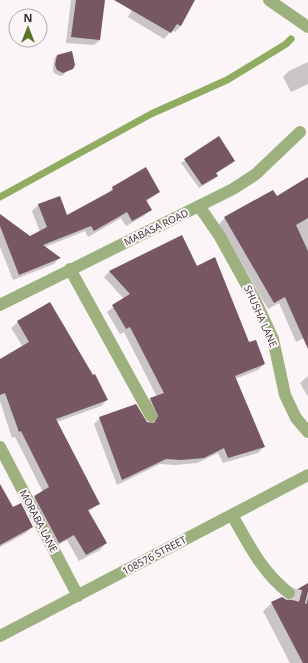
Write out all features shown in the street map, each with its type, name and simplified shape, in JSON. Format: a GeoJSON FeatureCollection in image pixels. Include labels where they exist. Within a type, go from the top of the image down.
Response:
{"type":"FeatureCollection","features":[{"type":"Feature","properties":{"kind":"street"},"geometry":{"type":"LineString","coordinates":[[269,0],[308,27]]}},
{"type":"Feature","properties":{"kind":"street","name":"MABASA ROAD"},"geometry":{"type":"LineString","coordinates":[[0,306],[70,269],[233,189],[256,174],[300,132]]}},
{"type":"Feature","properties":{"kind":"street","name":"SHUSHA LANE"},"geometry":{"type":"LineString","coordinates":[[199,206],[219,235],[255,300],[273,339],[285,395],[296,418],[308,432]]}},
{"type":"Feature","properties":{"kind":"street"},"geometry":{"type":"LineString","coordinates":[[70,269],[151,416]]}},
{"type":"Feature","properties":{"kind":"street","name":"MORABA LANE"},"geometry":{"type":"LineString","coordinates":[[0,447],[78,596]]}},
{"type":"Feature","properties":{"kind":"street","name":"108576 STREET"},"geometry":{"type":"LineString","coordinates":[[0,636],[308,475]]}},
{"type":"Feature","properties":{"kind":"street"},"geometry":{"type":"LineString","coordinates":[[232,515],[258,561],[274,581],[289,593]]}},
{"type":"Feature","properties":{"kind":"building"},"geometry":{"type":"Polygon","coordinates":[[[76,0],[105,0],[100,40],[71,37],[76,0]]]}},
{"type":"Feature","properties":{"kind":"building"},"geometry":{"type":"Polygon","coordinates":[[[114,0],[195,0],[181,26],[177,24],[171,33],[114,0]]]}},
{"type":"Feature","properties":{"kind":"building"},"geometry":{"type":"Polygon","coordinates":[[[72,51],[75,65],[73,69],[63,73],[57,70],[55,65],[57,55],[72,51]]]}},
{"type":"Feature","properties":{"kind":"building"},"geometry":{"type":"Polygon","coordinates":[[[219,136],[235,161],[216,173],[218,176],[202,185],[184,159],[219,136]]]}},
{"type":"Feature","properties":{"kind":"building"},"geometry":{"type":"Polygon","coordinates":[[[146,167],[160,192],[146,200],[152,210],[132,221],[127,212],[94,231],[91,226],[43,245],[61,258],[19,275],[0,226],[0,214],[30,236],[47,227],[38,204],[60,196],[67,215],[113,190],[112,187],[146,167]]]}},
{"type":"Feature","properties":{"kind":"building"},"geometry":{"type":"Polygon","coordinates":[[[308,177],[308,218],[296,225],[308,251],[308,349],[285,297],[274,303],[224,217],[273,190],[277,196],[308,177]]]}},
{"type":"Feature","properties":{"kind":"building"},"geometry":{"type":"Polygon","coordinates":[[[182,235],[197,266],[215,257],[249,342],[256,340],[265,364],[235,376],[265,447],[228,458],[224,448],[204,458],[181,460],[166,459],[122,480],[99,417],[136,404],[147,422],[154,423],[158,416],[150,398],[164,393],[130,327],[126,329],[112,305],[130,294],[109,271],[182,235]]]}},
{"type":"Feature","properties":{"kind":"building"},"geometry":{"type":"Polygon","coordinates":[[[50,302],[93,375],[95,374],[108,400],[56,419],[100,504],[88,510],[107,543],[86,555],[74,535],[59,543],[34,496],[49,487],[21,431],[19,432],[5,393],[0,395],[0,359],[29,342],[17,321],[50,302]]]}},
{"type":"Feature","properties":{"kind":"building"},"geometry":{"type":"Polygon","coordinates":[[[0,484],[13,507],[21,503],[33,527],[0,545],[0,484]]]}},
{"type":"Feature","properties":{"kind":"building"},"geometry":{"type":"Polygon","coordinates":[[[308,583],[308,663],[303,663],[271,602],[282,597],[287,600],[292,600],[296,595],[296,590],[308,583]]]}},
{"type":"Feature","properties":{"kind":"waterway"},"geometry":{"type":"LineString","coordinates":[[0,197],[151,114],[227,80],[286,44],[291,39]]}},
{"type":"Feature","properties":{"kind":"tunnel"},"geometry":{"type":"LineString","coordinates":[[289,593],[308,598]]}}]}
